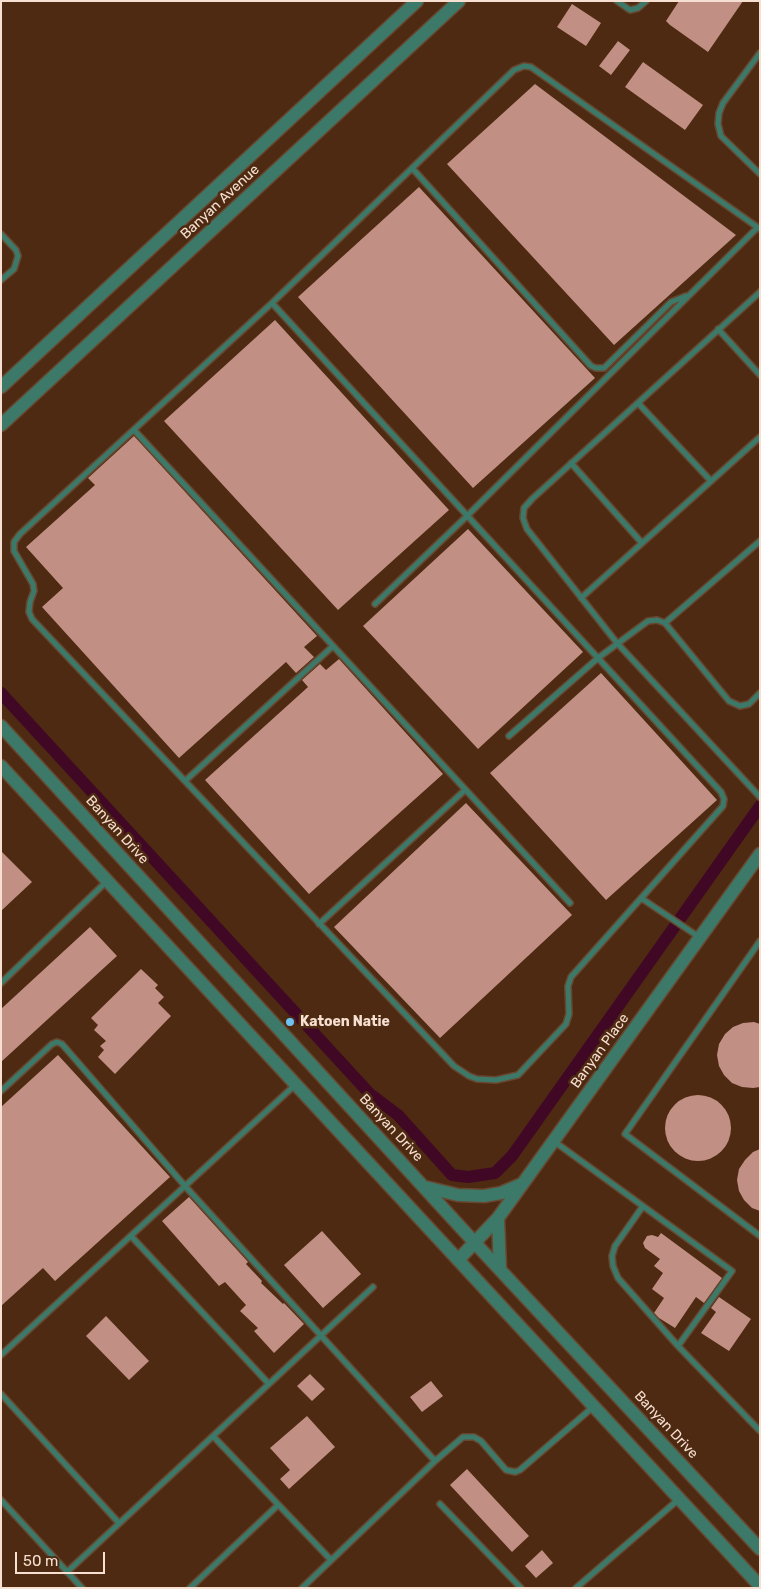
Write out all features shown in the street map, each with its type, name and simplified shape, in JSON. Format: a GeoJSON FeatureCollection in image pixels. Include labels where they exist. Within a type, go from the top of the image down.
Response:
{"type":"FeatureCollection","features":[{"type":"Feature","properties":{"kind":"street","name":"Banyan Avenue"},"geometry":{"type":"LineString","coordinates":[[1,387],[417,1]]}},
{"type":"Feature","properties":{"kind":"street","name":"Banyan Avenue"},"geometry":{"type":"LineString","coordinates":[[1,424],[459,1]]}},
{"type":"Feature","properties":{"kind":"street","name":"Banyan Drive"},"geometry":{"type":"LineString","coordinates":[[1,726],[475,1243],[760,1549]]}},
{"type":"Feature","properties":{"kind":"street"},"geometry":{"type":"LineString","coordinates":[[1,766],[760,1586]]}},
{"type":"Feature","properties":{"kind":"street","name":"Banyan Place"},"geometry":{"type":"LineString","coordinates":[[458,1260],[498,1218],[760,854]]}},
{"type":"Feature","properties":{"kind":"street"},"geometry":{"type":"LineString","coordinates":[[425,1187],[458,1195],[484,1196],[501,1193],[522,1184]]}},
{"type":"Feature","properties":{"kind":"street"},"geometry":{"type":"LineString","coordinates":[[498,1218],[500,1269]]}},
{"type":"Feature","properties":{"kind":"lane"},"geometry":{"type":"LineString","coordinates":[[617,1],[630,10],[638,8],[646,1]]}},
{"type":"Feature","properties":{"kind":"lane"},"geometry":{"type":"LineString","coordinates":[[760,53],[723,103],[718,124],[721,136],[760,174]]}},
{"type":"Feature","properties":{"kind":"lane"},"geometry":{"type":"LineString","coordinates":[[272,303],[467,516],[721,792],[724,799],[723,806],[571,977],[568,986],[570,1014],[566,1024],[518,1075],[496,1080],[477,1079],[468,1076],[454,1066],[319,924],[32,619],[28,612],[34,591],[33,584],[14,551],[14,542],[20,534],[272,303],[514,70],[524,66],[531,67],[759,229],[690,294],[467,516],[375,604]]}},
{"type":"Feature","properties":{"kind":"lane"},"geometry":{"type":"LineString","coordinates":[[412,168],[591,366],[604,368],[671,302],[690,294]]}},
{"type":"Feature","properties":{"kind":"lane"},"geometry":{"type":"LineString","coordinates":[[1,234],[16,250],[18,256],[17,264],[1,280]]}},
{"type":"Feature","properties":{"kind":"lane"},"geometry":{"type":"LineString","coordinates":[[760,292],[532,499],[524,508],[523,518],[527,529],[617,643],[760,797]]}},
{"type":"Feature","properties":{"kind":"lane"},"geometry":{"type":"LineString","coordinates":[[718,330],[760,375]]}},
{"type":"Feature","properties":{"kind":"lane"},"geometry":{"type":"LineString","coordinates":[[638,403],[710,481]]}},
{"type":"Feature","properties":{"kind":"lane"},"geometry":{"type":"LineString","coordinates":[[134,430],[570,903]]}},
{"type":"Feature","properties":{"kind":"lane"},"geometry":{"type":"LineString","coordinates":[[581,598],[760,437]]}},
{"type":"Feature","properties":{"kind":"lane"},"geometry":{"type":"LineString","coordinates":[[571,463],[642,543]]}},
{"type":"Feature","properties":{"kind":"lane"},"geometry":{"type":"LineString","coordinates":[[665,624],[760,541]]}},
{"type":"Feature","properties":{"kind":"lane"},"geometry":{"type":"LineString","coordinates":[[509,736],[598,658],[648,621],[656,620],[665,624],[729,701],[740,706],[749,704],[760,693]]}},
{"type":"Feature","properties":{"kind":"lane"},"geometry":{"type":"LineString","coordinates":[[185,781],[333,646]]}},
{"type":"Feature","properties":{"kind":"lane"},"geometry":{"type":"LineString","coordinates":[[319,924],[465,790]]}},
{"type":"Feature","properties":{"kind":"lane"},"geometry":{"type":"LineString","coordinates":[[1,984],[107,881]]}},
{"type":"Feature","properties":{"kind":"lane"},"geometry":{"type":"LineString","coordinates":[[641,898],[700,937]]}},
{"type":"Feature","properties":{"kind":"lane"},"geometry":{"type":"LineString","coordinates":[[760,941],[625,1134],[760,1236]]}},
{"type":"Feature","properties":{"kind":"lane"},"geometry":{"type":"LineString","coordinates":[[1,1091],[52,1044],[57,1042],[62,1044],[185,1186],[435,1461]]}},
{"type":"Feature","properties":{"kind":"lane"},"geometry":{"type":"LineString","coordinates":[[1,1355],[296,1084]]}},
{"type":"Feature","properties":{"kind":"lane"},"geometry":{"type":"LineString","coordinates":[[554,1141],[732,1271],[678,1346]]}},
{"type":"Feature","properties":{"kind":"lane"},"geometry":{"type":"LineString","coordinates":[[643,1206],[615,1246],[612,1256],[613,1266],[618,1278],[678,1346],[760,1431]]}},
{"type":"Feature","properties":{"kind":"lane"},"geometry":{"type":"LineString","coordinates":[[131,1236],[269,1384]]}},
{"type":"Feature","properties":{"kind":"lane"},"geometry":{"type":"LineString","coordinates":[[67,1572],[373,1287]]}},
{"type":"Feature","properties":{"kind":"lane"},"geometry":{"type":"LineString","coordinates":[[1,1394],[119,1523]]}},
{"type":"Feature","properties":{"kind":"lane"},"geometry":{"type":"LineString","coordinates":[[302,1588],[435,1461],[463,1437],[469,1436],[480,1441],[506,1470],[515,1472],[520,1470],[594,1407]]}},
{"type":"Feature","properties":{"kind":"lane"},"geometry":{"type":"LineString","coordinates":[[213,1436],[331,1560]]}},
{"type":"Feature","properties":{"kind":"lane"},"geometry":{"type":"LineString","coordinates":[[576,1588],[679,1499]]}},
{"type":"Feature","properties":{"kind":"lane"},"geometry":{"type":"LineString","coordinates":[[1,1500],[82,1588]]}},
{"type":"Feature","properties":{"kind":"lane"},"geometry":{"type":"LineString","coordinates":[[440,1504],[521,1588]]}},
{"type":"Feature","properties":{"kind":"lane"},"geometry":{"type":"LineString","coordinates":[[190,1588],[278,1505]]}},
{"type":"Feature","properties":{"kind":"building"},"geometry":{"type":"Polygon","coordinates":[[[679,1],[743,1],[708,52],[666,21],[679,1]]]}},
{"type":"Feature","properties":{"kind":"building"},"geometry":{"type":"Polygon","coordinates":[[[572,4],[601,23],[586,46],[557,27],[572,4]]]}},
{"type":"Feature","properties":{"kind":"building"},"geometry":{"type":"Polygon","coordinates":[[[618,41],[630,50],[611,75],[599,66],[618,41]]]}},
{"type":"Feature","properties":{"kind":"building"},"geometry":{"type":"Polygon","coordinates":[[[643,62],[703,105],[685,130],[625,87],[643,62]]]}},
{"type":"Feature","properties":{"kind":"building"},"geometry":{"type":"Polygon","coordinates":[[[535,84],[736,235],[614,345],[447,164],[535,84]]]}},
{"type":"Feature","properties":{"kind":"building"},"geometry":{"type":"Polygon","coordinates":[[[419,187],[595,378],[473,488],[298,297],[419,187]]]}},
{"type":"Feature","properties":{"kind":"building"},"geometry":{"type":"Polygon","coordinates":[[[275,320],[449,510],[338,610],[164,421],[275,320]]]}},
{"type":"Feature","properties":{"kind":"building"},"geometry":{"type":"Polygon","coordinates":[[[134,436],[317,636],[304,647],[314,657],[296,673],[286,662],[179,758],[42,607],[63,588],[26,547],[95,485],[88,478],[134,436]]]}},
{"type":"Feature","properties":{"kind":"building"},"geometry":{"type":"Polygon","coordinates":[[[468,529],[583,652],[478,749],[363,626],[468,529]]]}},
{"type":"Feature","properties":{"kind":"building"},"geometry":{"type":"Polygon","coordinates":[[[339,659],[443,774],[309,894],[205,780],[308,687],[302,680],[320,664],[326,670],[339,659]]]}},
{"type":"Feature","properties":{"kind":"building"},"geometry":{"type":"Polygon","coordinates":[[[601,673],[717,800],[606,900],[490,773],[601,673]]]}},
{"type":"Feature","properties":{"kind":"building"},"geometry":{"type":"Polygon","coordinates":[[[466,803],[572,915],[440,1038],[334,927],[466,803]]]}},
{"type":"Feature","properties":{"kind":"building"},"geometry":{"type":"Polygon","coordinates":[[[1,851],[32,882],[1,911],[1,851]]]}},
{"type":"Feature","properties":{"kind":"building"},"geometry":{"type":"Polygon","coordinates":[[[90,927],[117,956],[1,1062],[1,1009],[90,927]]]}},
{"type":"Feature","properties":{"kind":"building"},"geometry":{"type":"Polygon","coordinates":[[[141,969],[158,985],[155,988],[164,997],[158,1003],[171,1016],[115,1074],[98,1057],[104,1050],[100,1046],[106,1041],[94,1030],[98,1025],[91,1018],[141,969]]]}},
{"type":"Feature","properties":{"kind":"building"},"geometry":{"type":"Polygon","coordinates":[[[754,1022],[760,1024],[760,1087],[742,1087],[732,1083],[719,1066],[717,1055],[719,1044],[725,1034],[733,1027],[743,1023],[754,1022]]]}},
{"type":"Feature","properties":{"kind":"building"},"geometry":{"type":"Polygon","coordinates":[[[58,1055],[170,1177],[55,1281],[43,1268],[1,1306],[1,1107],[58,1055]]]}},
{"type":"Feature","properties":{"kind":"building"},"geometry":{"type":"Polygon","coordinates":[[[698,1095],[711,1098],[721,1105],[728,1115],[731,1128],[728,1141],[721,1151],[711,1158],[698,1161],[685,1158],[675,1151],[668,1141],[665,1128],[668,1115],[675,1105],[685,1098],[698,1095]]]}},
{"type":"Feature","properties":{"kind":"building"},"geometry":{"type":"Polygon","coordinates":[[[760,1149],[760,1211],[752,1208],[744,1200],[739,1191],[737,1180],[739,1169],[745,1160],[753,1152],[760,1149]]]}},
{"type":"Feature","properties":{"kind":"building"},"geometry":{"type":"Polygon","coordinates":[[[189,1197],[248,1262],[246,1264],[262,1281],[261,1283],[304,1324],[274,1353],[254,1331],[258,1328],[240,1311],[246,1305],[225,1282],[219,1286],[162,1221],[189,1197]]]}},
{"type":"Feature","properties":{"kind":"building"},"geometry":{"type":"Polygon","coordinates":[[[322,1231],[361,1274],[323,1308],[284,1265],[322,1231]]]}},
{"type":"Feature","properties":{"kind":"building"},"geometry":{"type":"Polygon","coordinates":[[[661,1233],[722,1278],[704,1303],[696,1297],[675,1328],[654,1313],[664,1298],[652,1289],[663,1273],[654,1266],[660,1259],[645,1248],[643,1243],[647,1236],[658,1237],[661,1233]]]}},
{"type":"Feature","properties":{"kind":"building"},"geometry":{"type":"Polygon","coordinates":[[[719,1297],[751,1319],[729,1351],[701,1333],[716,1312],[711,1308],[719,1297]]]}},
{"type":"Feature","properties":{"kind":"building"},"geometry":{"type":"Polygon","coordinates":[[[106,1316],[149,1361],[129,1380],[86,1336],[106,1316]]]}},
{"type":"Feature","properties":{"kind":"building"},"geometry":{"type":"Polygon","coordinates":[[[310,1374],[325,1389],[312,1401],[297,1386],[310,1374]]]}},
{"type":"Feature","properties":{"kind":"building"},"geometry":{"type":"Polygon","coordinates":[[[431,1381],[443,1396],[422,1412],[410,1397],[431,1381]]]}},
{"type":"Feature","properties":{"kind":"building"},"geometry":{"type":"Polygon","coordinates":[[[307,1416],[335,1447],[289,1489],[280,1479],[290,1470],[270,1448],[307,1416]]]}},
{"type":"Feature","properties":{"kind":"building"},"geometry":{"type":"Polygon","coordinates":[[[467,1469],[529,1536],[512,1552],[450,1485],[467,1469]]]}},
{"type":"Feature","properties":{"kind":"building"},"geometry":{"type":"Polygon","coordinates":[[[542,1550],[553,1563],[536,1578],[525,1566],[542,1550]]]}},
{"type":"Feature","properties":{"kind":"waterway"},"geometry":{"type":"LineString","coordinates":[[1,693],[370,1094],[398,1115],[452,1175],[468,1177],[495,1173],[512,1156],[760,806]]}},
{"type":"Feature","properties":{"kind":"place","name":"Katoen Natie"},"geometry":{"type":"Point","coordinates":[290,1022]}}]}
